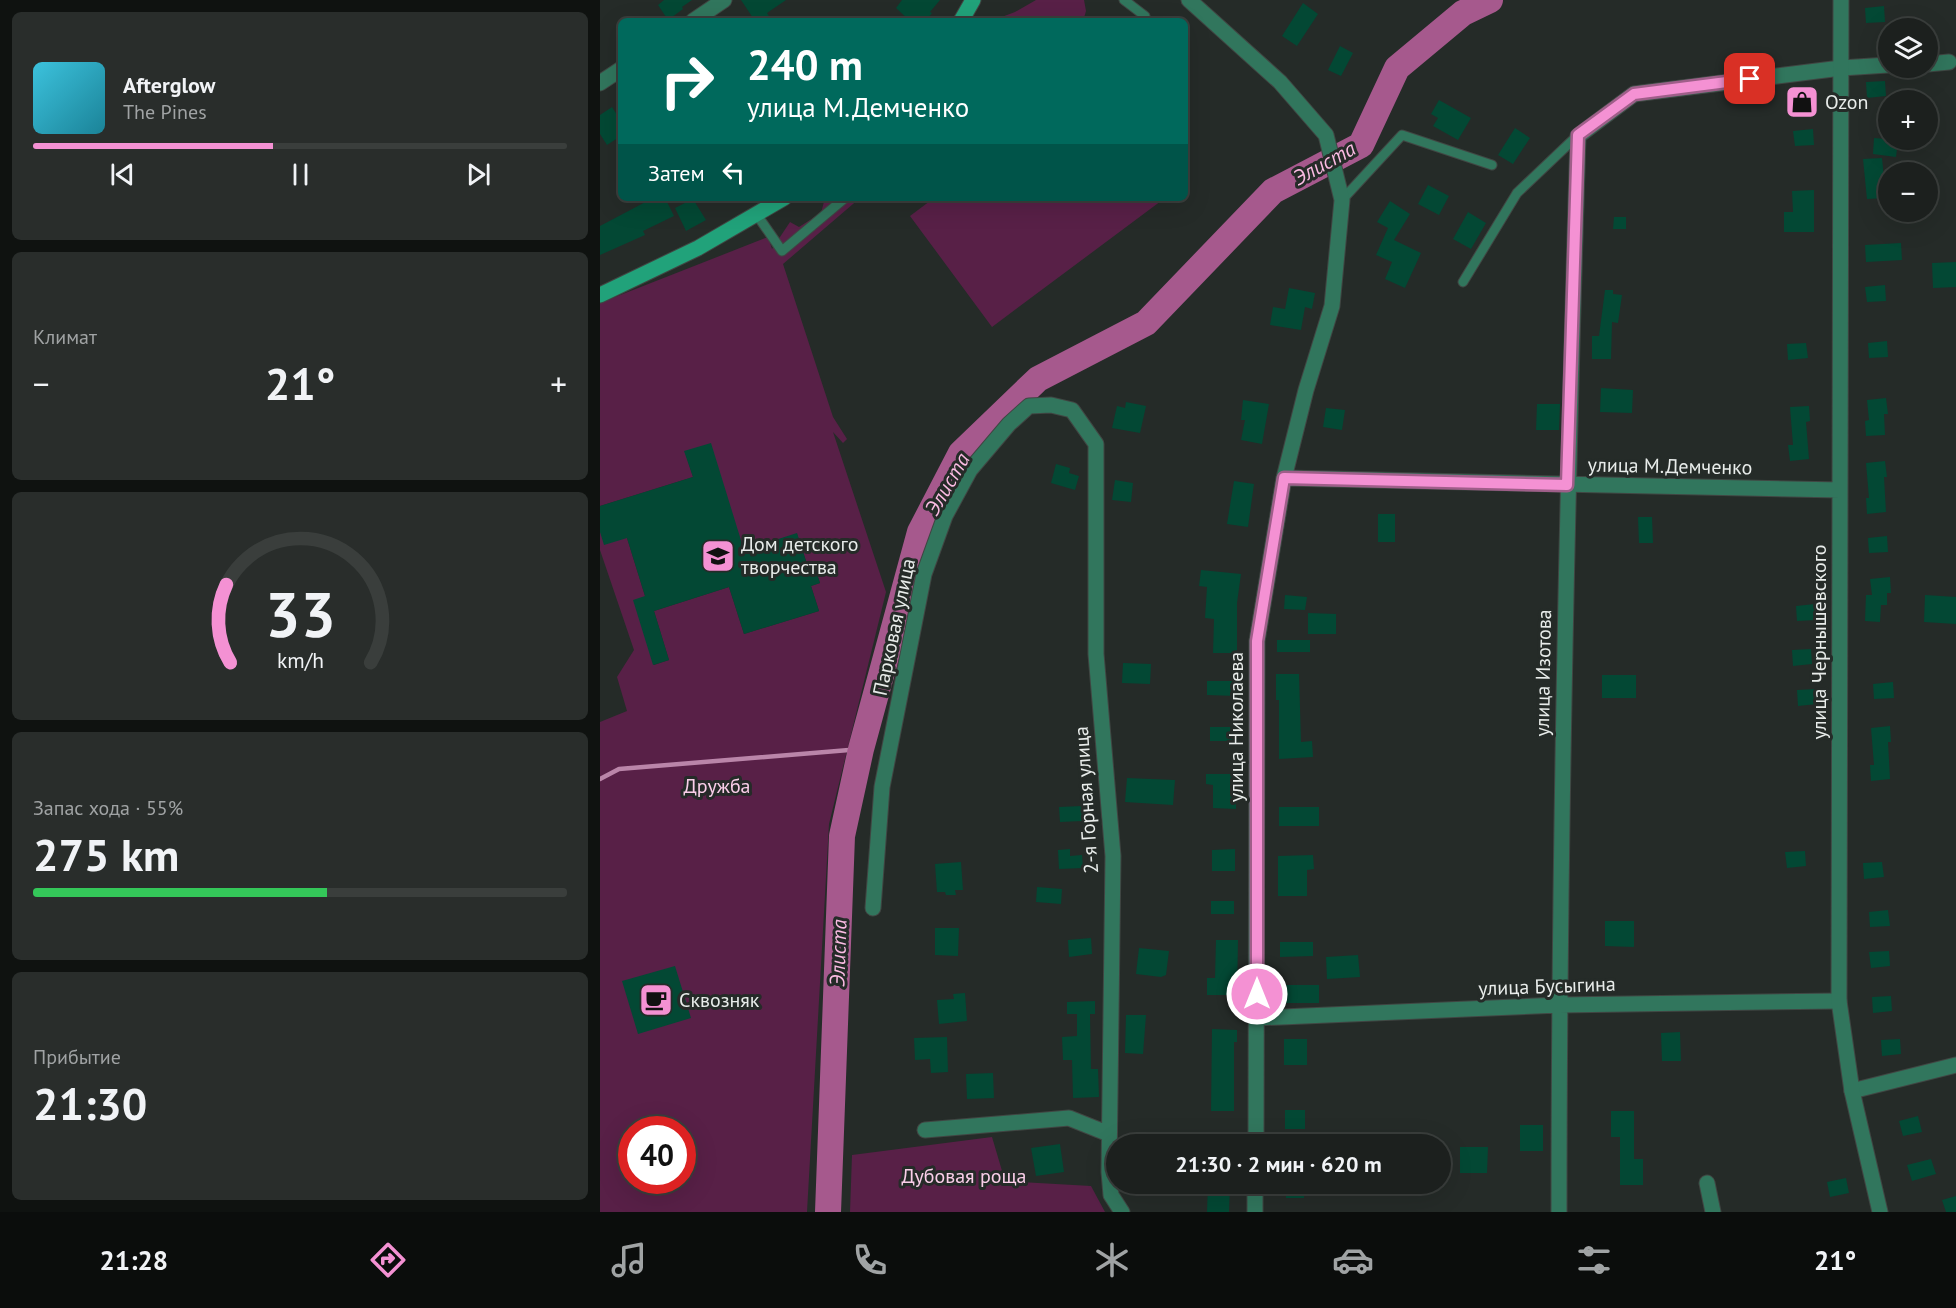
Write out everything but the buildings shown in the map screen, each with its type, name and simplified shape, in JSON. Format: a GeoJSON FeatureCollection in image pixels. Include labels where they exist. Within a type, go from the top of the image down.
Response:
{"type":"FeatureCollection","features":[{"type":"Feature","properties":{"kind":"main road"},"geometry":{"type":"LineString","coordinates":[[963,18],[974,0]]}},
{"type":"Feature","properties":{"kind":"main road"},"geometry":{"type":"LineString","coordinates":[[600,295],[682,256],[779,201]]}},
{"type":"Feature","properties":{"kind":"street"},"geometry":{"type":"LineString","coordinates":[[697,18],[724,0]]}},
{"type":"Feature","properties":{"kind":"street","name":"улица Николаева"},"geometry":{"type":"LineString","coordinates":[[1189,0],[1280,82],[1326,135],[1342,201],[1332,306],[1306,390],[1284,478],[1257,641],[1256,1134]]}},
{"type":"Feature","properties":{"kind":"street","name":"улица Чернышевского"},"geometry":{"type":"LineString","coordinates":[[1840,0],[1839,1001],[1852,1091],[1880,1212]]}},
{"type":"Feature","properties":{"kind":"street"},"geometry":{"type":"LineString","coordinates":[[1938,63],[1949,62]]}},
{"type":"Feature","properties":{"kind":"street"},"geometry":{"type":"LineString","coordinates":[[1578,135],[1634,94],[1841,68],[1878,66]]}},
{"type":"Feature","properties":{"kind":"street"},"geometry":{"type":"LineString","coordinates":[[600,83],[618,71]]}},
{"type":"Feature","properties":{"kind":"street","name":"улица Изотова"},"geometry":{"type":"LineString","coordinates":[[1559,1212],[1559,1005],[1567,485],[1578,135]]}},
{"type":"Feature","properties":{"kind":"street","name":"Парковая улица"},"geometry":{"type":"LineString","coordinates":[[873,908],[882,787],[928,564],[945,516],[970,470],[1009,424],[1029,406],[1051,405]]}},
{"type":"Feature","properties":{"kind":"street","name":"2-я Горная улица"},"geometry":{"type":"LineString","coordinates":[[1051,405],[1072,410],[1096,444],[1096,654],[1113,856],[1109,1134]]}},
{"type":"Feature","properties":{"kind":"street","name":"улица М.Демченко"},"geometry":{"type":"LineString","coordinates":[[1284,478],[1840,490]]}},
{"type":"Feature","properties":{"kind":"street","name":"улица Бусыгина"},"geometry":{"type":"LineString","coordinates":[[1257,1018],[1559,1005],[1839,1001]]}},
{"type":"Feature","properties":{"kind":"street"},"geometry":{"type":"LineString","coordinates":[[1852,1091],[1956,1065]]}},
{"type":"Feature","properties":{"kind":"street"},"geometry":{"type":"LineString","coordinates":[[925,1130],[1069,1118],[1109,1134]]}},
{"type":"Feature","properties":{"kind":"street"},"geometry":{"type":"LineString","coordinates":[[1707,1183],[1713,1212]]}},
{"type":"Feature","properties":{"kind":"street","name":"2-я Горная улица"},"geometry":{"type":"LineString","coordinates":[[1111,1194],[1122,1212]]}},
{"type":"Feature","properties":{"kind":"street"},"geometry":{"type":"LineString","coordinates":[[1255,1194],[1255,1212]]}},
{"type":"Feature","properties":{"kind":"lane"},"geometry":{"type":"LineString","coordinates":[[1123,0],[1145,16]]}},
{"type":"Feature","properties":{"kind":"lane"},"geometry":{"type":"LineString","coordinates":[[1342,201],[1402,135],[1492,165]]}},
{"type":"Feature","properties":{"kind":"lane"},"geometry":{"type":"LineString","coordinates":[[1463,282],[1517,193],[1578,135]]}},
{"type":"Feature","properties":{"kind":"lane"},"geometry":{"type":"LineString","coordinates":[[757,215],[782,251],[841,201]]}},
{"type":"Feature","properties":{"kind":"green space"},"geometry":{"type":"Polygon","coordinates":[[[1036,0],[1084,0],[1086,11],[1084,18],[999,18],[1036,0]]]}},
{"type":"Feature","properties":{"kind":"green space","name":"Дружба"},"geometry":{"type":"Polygon","coordinates":[[[824,201],[856,201],[783,264],[833,417],[847,439],[843,443],[833,432],[886,592],[829,824],[807,1212],[600,1212],[600,722],[627,711],[617,677],[634,650],[600,550],[600,532],[627,538],[645,596],[654,665],[669,660],[654,611],[729,587],[744,634],[819,611],[811,586],[820,583],[813,562],[807,564],[797,534],[744,550],[685,452],[693,477],[600,506],[600,303],[768,237],[772,249],[790,222],[799,227],[821,213],[824,201]]]}},
{"type":"Feature","properties":{"kind":"green space"},"geometry":{"type":"Polygon","coordinates":[[[930,201],[1161,201],[992,327],[910,216],[930,201]]]}},
{"type":"Feature","properties":{"kind":"green space","name":"Дубовая роща"},"geometry":{"type":"Polygon","coordinates":[[[992,1137],[1005,1181],[1091,1186],[1105,1212],[850,1212],[852,1155],[992,1137]]]}},
{"type":"Feature","properties":{"kind":"waterway","name":"Элиста"},"geometry":{"type":"LineString","coordinates":[[828,1212],[842,836],[861,749],[920,532],[961,453],[1038,379],[1146,323],[1273,191],[1361,145],[1397,68],[1463,13],[1490,0]]}},
{"type":"Feature","properties":{"kind":"waterway"},"geometry":{"type":"LineString","coordinates":[[600,779],[619,769],[861,749]]}},
{"type":"Feature","properties":{"kind":"place","name":"Ozon"},"geometry":{"type":"Point","coordinates":[1802,102]}},
{"type":"Feature","properties":{"kind":"place","name":"Дом детского творчества"},"geometry":{"type":"Point","coordinates":[718,556]}},
{"type":"Feature","properties":{"kind":"place","name":"Сквозняк"},"geometry":{"type":"Point","coordinates":[656,1000]}},
{"type":"Feature","properties":{"kind":"route"},"geometry":{"type":"LineString","coordinates":[[1257,994],[1257,641],[1284,478],[1567,485],[1578,135],[1634,94],[1750,79]]}}]}
